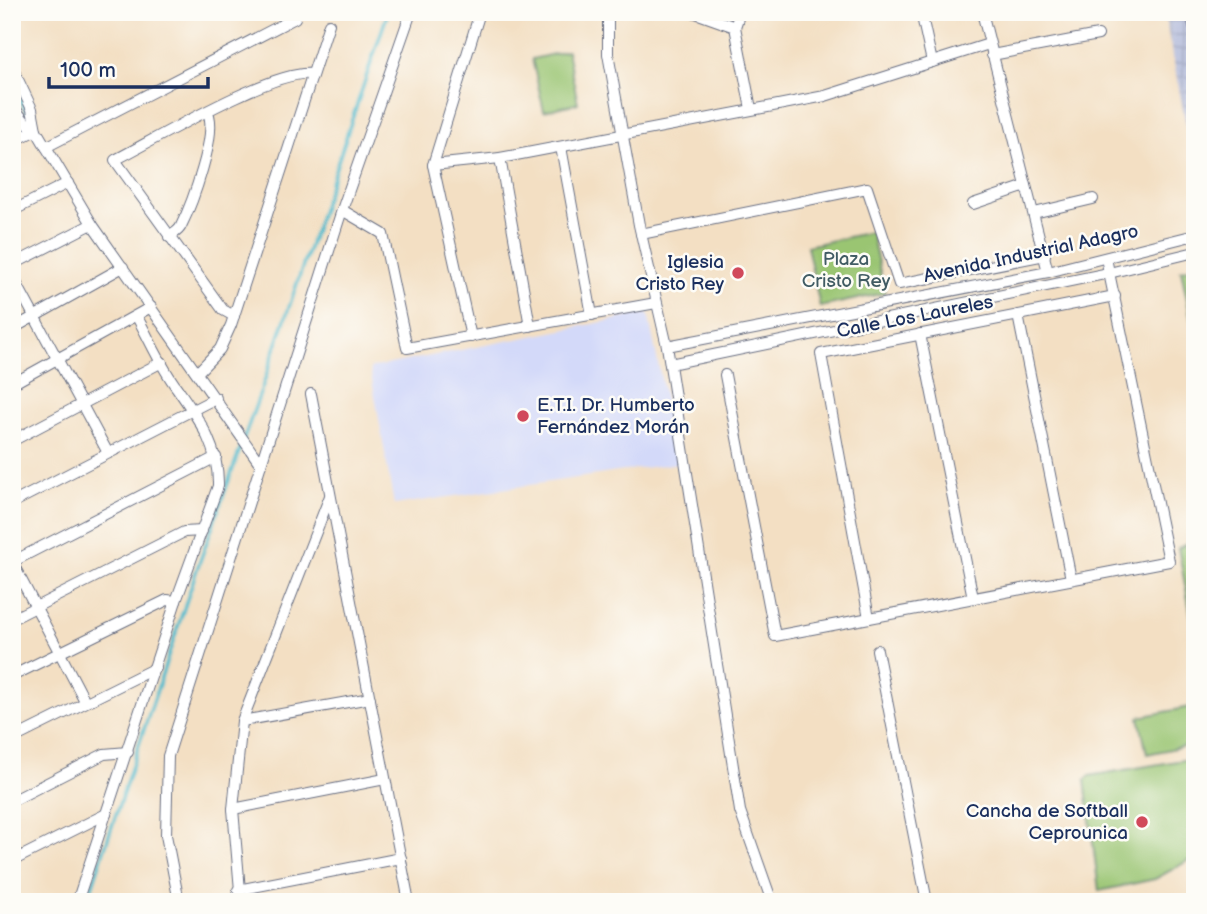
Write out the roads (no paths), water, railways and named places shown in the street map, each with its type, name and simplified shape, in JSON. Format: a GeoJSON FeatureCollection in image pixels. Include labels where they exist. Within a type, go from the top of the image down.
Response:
{"type":"FeatureCollection","features":[{"type":"Feature","properties":{"kind":"street"},"geometry":{"type":"LineString","coordinates":[[179,902],[166,835],[168,756],[342,210],[411,12]]}},
{"type":"Feature","properties":{"kind":"street"},"geometry":{"type":"LineString","coordinates":[[471,337],[433,165],[480,12]]}},
{"type":"Feature","properties":{"kind":"street"},"geometry":{"type":"LineString","coordinates":[[693,12],[735,27]]}},
{"type":"Feature","properties":{"kind":"street"},"geometry":{"type":"LineString","coordinates":[[740,12],[735,27],[751,109]]}},
{"type":"Feature","properties":{"kind":"street"},"geometry":{"type":"LineString","coordinates":[[921,12],[932,62]]}},
{"type":"Feature","properties":{"kind":"street"},"geometry":{"type":"LineString","coordinates":[[982,12],[1048,272]]}},
{"type":"Feature","properties":{"kind":"street"},"geometry":{"type":"LineString","coordinates":[[1191,12],[1195,30]]}},
{"type":"Feature","properties":{"kind":"street"},"geometry":{"type":"LineString","coordinates":[[606,13],[608,54],[640,234],[667,346],[740,811],[772,902]]}},
{"type":"Feature","properties":{"kind":"street"},"geometry":{"type":"LineString","coordinates":[[46,147],[295,18]]}},
{"type":"Feature","properties":{"kind":"street"},"geometry":{"type":"LineString","coordinates":[[198,372],[220,349],[234,316],[329,24]]}},
{"type":"Feature","properties":{"kind":"street"},"geometry":{"type":"LineString","coordinates":[[992,55],[1098,35]]}},
{"type":"Feature","properties":{"kind":"street"},"geometry":{"type":"LineString","coordinates":[[433,165],[500,158],[825,96],[989,44]]}},
{"type":"Feature","properties":{"kind":"street"},"geometry":{"type":"LineString","coordinates":[[12,67],[32,108],[36,130],[92,224],[261,465]]}},
{"type":"Feature","properties":{"kind":"street"},"geometry":{"type":"LineString","coordinates":[[234,316],[223,310],[115,160],[208,113],[297,73],[312,74]]}},
{"type":"Feature","properties":{"kind":"street"},"geometry":{"type":"LineString","coordinates":[[12,105],[26,123],[36,130]]}},
{"type":"Feature","properties":{"kind":"street"},"geometry":{"type":"LineString","coordinates":[[169,237],[182,225],[209,144],[212,123],[208,113]]}},
{"type":"Feature","properties":{"kind":"street"},"geometry":{"type":"LineString","coordinates":[[12,142],[36,130]]}},
{"type":"Feature","properties":{"kind":"street"},"geometry":{"type":"LineString","coordinates":[[561,147],[592,314]]}},
{"type":"Feature","properties":{"kind":"street"},"geometry":{"type":"LineString","coordinates":[[500,158],[530,326]]}},
{"type":"Feature","properties":{"kind":"street"},"geometry":{"type":"LineString","coordinates":[[12,211],[68,183]]}},
{"type":"Feature","properties":{"kind":"street"},"geometry":{"type":"LineString","coordinates":[[973,204],[1027,186]]}},
{"type":"Feature","properties":{"kind":"street"},"geometry":{"type":"LineString","coordinates":[[640,234],[867,188],[900,284],[1045,255]]}},
{"type":"Feature","properties":{"kind":"street"},"geometry":{"type":"LineString","coordinates":[[1034,213],[1093,200]]}},
{"type":"Feature","properties":{"kind":"street"},"geometry":{"type":"LineString","coordinates":[[342,210],[383,234],[407,348],[656,303]]}},
{"type":"Feature","properties":{"kind":"street"},"geometry":{"type":"LineString","coordinates":[[12,265],[92,224]]}},
{"type":"Feature","properties":{"kind":"street","name":"Avenida Industrial Adagro"},"geometry":{"type":"LineString","coordinates":[[667,346],[1048,272],[1195,235]]}},
{"type":"Feature","properties":{"kind":"street","name":"Avenida Industrial Adagro"},"geometry":{"type":"LineString","coordinates":[[670,364],[1109,274],[1195,252]]}},
{"type":"Feature","properties":{"kind":"street"},"geometry":{"type":"LineString","coordinates":[[725,375],[775,636],[1170,561],[1106,258]]}},
{"type":"Feature","properties":{"kind":"street"},"geometry":{"type":"LineString","coordinates":[[12,329],[123,267]]}},
{"type":"Feature","properties":{"kind":"street"},"geometry":{"type":"LineString","coordinates":[[12,275],[108,453]]}},
{"type":"Feature","properties":{"kind":"street","name":"Calle Los Laureles"},"geometry":{"type":"LineString","coordinates":[[869,618],[821,354],[1115,296]]}},
{"type":"Feature","properties":{"kind":"street"},"geometry":{"type":"LineString","coordinates":[[12,384],[151,307]]}},
{"type":"Feature","properties":{"kind":"street"},"geometry":{"type":"LineString","coordinates":[[1018,315],[1072,579]]}},
{"type":"Feature","properties":{"kind":"street"},"geometry":{"type":"LineString","coordinates":[[77,902],[176,601],[218,486],[216,457],[208,433],[162,362],[137,317]]}},
{"type":"Feature","properties":{"kind":"street"},"geometry":{"type":"LineString","coordinates":[[920,334],[973,598]]}},
{"type":"Feature","properties":{"kind":"street"},"geometry":{"type":"LineString","coordinates":[[12,441],[162,362]]}},
{"type":"Feature","properties":{"kind":"street"},"geometry":{"type":"LineString","coordinates":[[311,394],[409,902]]}},
{"type":"Feature","properties":{"kind":"street"},"geometry":{"type":"LineString","coordinates":[[12,503],[216,398]]}},
{"type":"Feature","properties":{"kind":"street"},"geometry":{"type":"LineString","coordinates":[[85,701],[12,562],[216,457]]}},
{"type":"Feature","properties":{"kind":"street"},"geometry":{"type":"LineString","coordinates":[[241,902],[233,808],[243,720],[330,495]]}},
{"type":"Feature","properties":{"kind":"street"},"geometry":{"type":"LineString","coordinates":[[12,620],[184,532],[202,531]]}},
{"type":"Feature","properties":{"kind":"street"},"geometry":{"type":"LineString","coordinates":[[12,676],[167,600],[176,601]]}},
{"type":"Feature","properties":{"kind":"street"},"geometry":{"type":"LineString","coordinates":[[877,650],[928,902]]}},
{"type":"Feature","properties":{"kind":"street"},"geometry":{"type":"LineString","coordinates":[[12,739],[155,668]]}},
{"type":"Feature","properties":{"kind":"street"},"geometry":{"type":"LineString","coordinates":[[243,720],[370,698]]}},
{"type":"Feature","properties":{"kind":"street"},"geometry":{"type":"LineString","coordinates":[[12,801],[104,754],[128,752]]}},
{"type":"Feature","properties":{"kind":"street"},"geometry":{"type":"LineString","coordinates":[[233,808],[386,779]]}},
{"type":"Feature","properties":{"kind":"street"},"geometry":{"type":"LineString","coordinates":[[12,861],[106,814]]}},
{"type":"Feature","properties":{"kind":"street"},"geometry":{"type":"LineString","coordinates":[[238,890],[401,858]]}},
{"type":"Feature","properties":{"kind":"waterway"},"geometry":{"type":"LineString","coordinates":[[87,902],[196,572],[263,385],[388,12]]}},
{"type":"Feature","properties":{"kind":"waterway"},"geometry":{"type":"LineString","coordinates":[[12,84],[29,116]]}},
{"type":"Feature","properties":{"kind":"place","name":"Iglesia Cristo Rey"},"geometry":{"type":"Point","coordinates":[738,273]}},
{"type":"Feature","properties":{"kind":"place","name":"E.T.I. Dr. Humberto Fernández Morán"},"geometry":{"type":"Point","coordinates":[523,416]}},
{"type":"Feature","properties":{"kind":"place","name":"Cancha de Softball Ceprounica"},"geometry":{"type":"Point","coordinates":[1142,822]}},
{"type":"Feature","properties":{"kind":"park label","name":"Plaza Cristo Rey"},"geometry":{"type":"Point","coordinates":[846,270]}}]}
